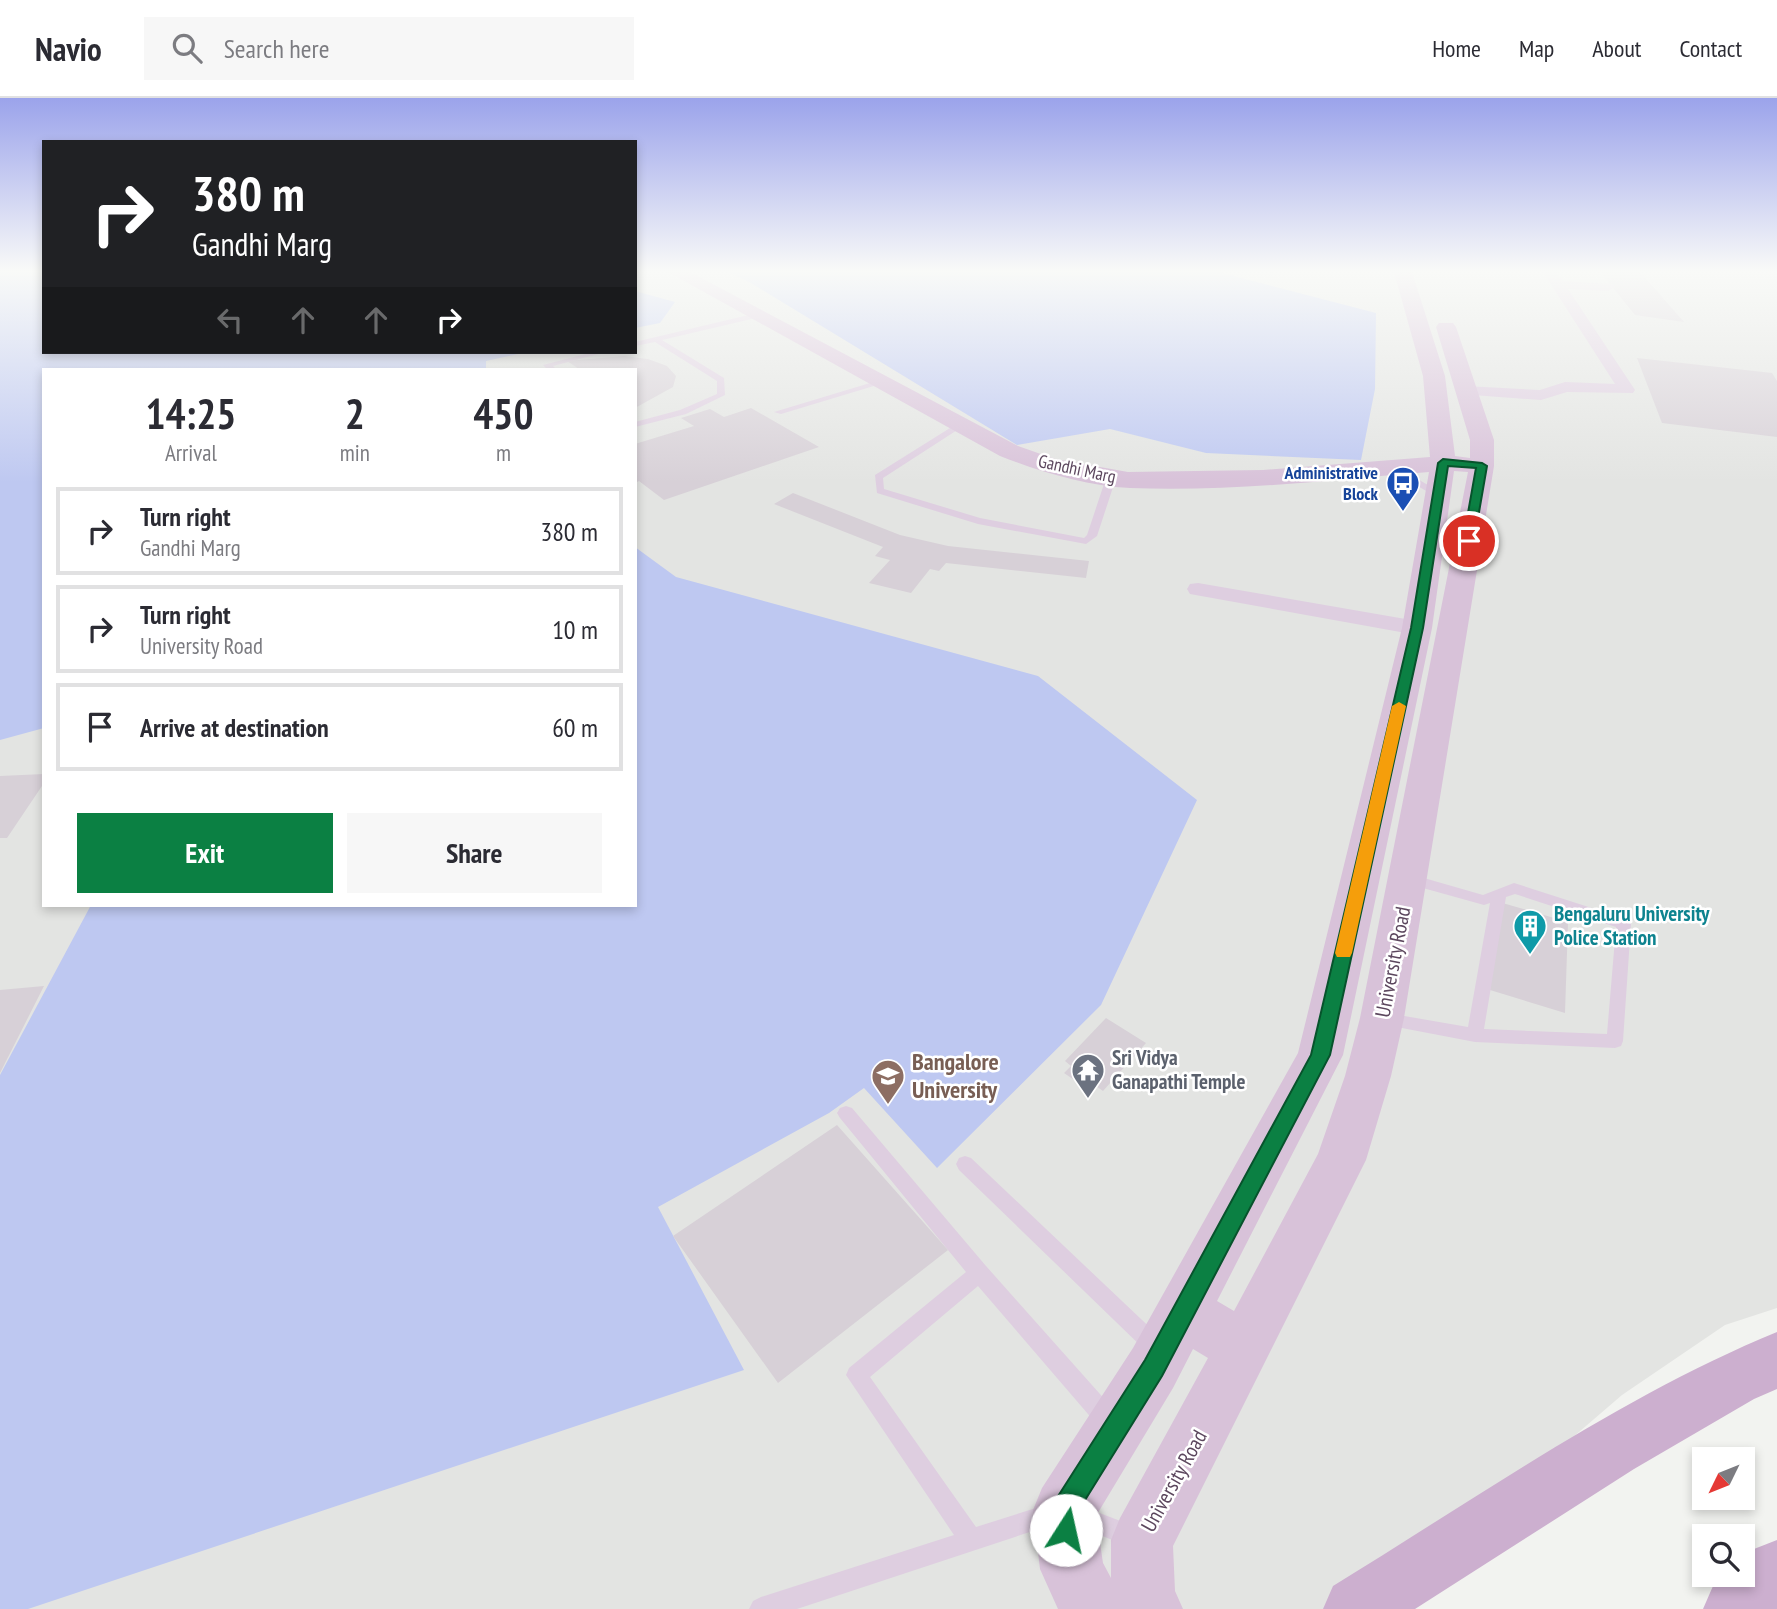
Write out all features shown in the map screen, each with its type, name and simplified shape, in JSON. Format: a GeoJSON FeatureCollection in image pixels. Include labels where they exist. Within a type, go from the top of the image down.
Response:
{"type":"FeatureCollection","features":[{"type":"Feature","properties":{"kind":"main road","name":"Gandhi Marg"},"geometry":{"type":"LineString","coordinates":[[809,343],[1009,451],[1049,466],[1111,478],[1264,478],[1391,467],[1454,474]]}},
{"type":"Feature","properties":{"kind":"main road","name":"University Road"},"geometry":{"type":"LineString","coordinates":[[1150,1609],[1143,1598],[1142,1540],[1163,1506],[1341,1160],[1368,1076],[1382,1018],[1423,799],[1454,474],[1434,376],[1424,343]]}},
{"type":"Feature","properties":{"kind":"main road","name":"University Road"},"geometry":{"type":"LineString","coordinates":[[1064,1510],[1173,1332],[1320,1055],[1454,474],[1482,440],[1451,343]]}},
{"type":"Feature","properties":{"kind":"main road"},"geometry":{"type":"LineString","coordinates":[[1380,789],[1423,799]]}},
{"type":"Feature","properties":{"kind":"main road"},"geometry":{"type":"LineString","coordinates":[[1173,1332],[1244,1349]]}},
{"type":"Feature","properties":{"kind":"main road"},"geometry":{"type":"LineString","coordinates":[[1356,1609],[1614,1448],[1734,1379],[1777,1360]]}},
{"type":"Feature","properties":{"kind":"main road"},"geometry":{"type":"LineString","coordinates":[[1064,1510],[1072,1569],[1092,1609]]}},
{"type":"Feature","properties":{"kind":"main road"},"geometry":{"type":"LineString","coordinates":[[1737,1609],[1777,1572]]}},
{"type":"Feature","properties":{"kind":"street"},"geometry":{"type":"LineString","coordinates":[[1465,391],[1541,395],[1565,387],[1581,386],[1627,390],[1596,343]]}},
{"type":"Feature","properties":{"kind":"street"},"geometry":{"type":"LineString","coordinates":[[1198,589],[1417,628]]}},
{"type":"Feature","properties":{"kind":"lane"},"geometry":{"type":"LineString","coordinates":[[637,424],[683,412],[720,395],[721,380],[662,343]]}},
{"type":"Feature","properties":{"kind":"lane"},"geometry":{"type":"LineString","coordinates":[[551,368],[547,365],[594,354]]}},
{"type":"Feature","properties":{"kind":"lane"},"geometry":{"type":"LineString","coordinates":[[778,412],[883,382]]}},
{"type":"Feature","properties":{"kind":"lane"},"geometry":{"type":"LineString","coordinates":[[961,425],[878,477],[880,491],[978,522],[1086,541],[1092,536],[1111,478]]}},
{"type":"Feature","properties":{"kind":"lane"},"geometry":{"type":"LineString","coordinates":[[1382,1018],[1475,1035],[1615,1041],[1624,924],[1514,888],[1484,900],[1408,879]]}},
{"type":"Feature","properties":{"kind":"lane"},"geometry":{"type":"LineString","coordinates":[[1475,1035],[1499,894]]}},
{"type":"Feature","properties":{"kind":"lane"},"geometry":{"type":"LineString","coordinates":[[846,1112],[979,1273],[1115,1429]]}},
{"type":"Feature","properties":{"kind":"lane"},"geometry":{"type":"LineString","coordinates":[[965,1164],[1173,1332]]}},
{"type":"Feature","properties":{"kind":"lane"},"geometry":{"type":"LineString","coordinates":[[971,1540],[856,1375],[979,1273]]}},
{"type":"Feature","properties":{"kind":"lane"},"geometry":{"type":"LineString","coordinates":[[761,1609],[1064,1510],[1142,1540]]}},
{"type":"Feature","properties":{"kind":"shaded area","name":"Bangalore University"},"geometry":{"type":"Polygon","coordinates":[[[0,343],[42,343],[42,354],[637,354],[637,343],[1777,343],[1777,1308],[1725,1325],[1622,1395],[1373,1609],[0,1609],[0,343]]]}},
{"type":"Feature","properties":{"kind":"shaded area"},"geometry":{"type":"Polygon","coordinates":[[[0,343],[42,343],[42,354],[518,354],[486,361],[486,368],[42,368],[42,729],[0,740],[0,343]]]}},
{"type":"Feature","properties":{"kind":"shaded area"},"geometry":{"type":"Polygon","coordinates":[[[849,343],[1376,343],[1375,389],[1361,460],[1206,453],[1110,429],[1017,445],[849,343]]]}},
{"type":"Feature","properties":{"kind":"shaded area"},"geometry":{"type":"Polygon","coordinates":[[[637,548],[676,577],[1038,676],[1197,800],[1101,1005],[937,1168],[864,1088],[829,1113],[658,1207],[744,1370],[28,1609],[0,1609],[0,1075],[90,907],[637,907],[637,548]]]}},
{"type":"Feature","properties":{"kind":"building"},"geometry":{"type":"Polygon","coordinates":[[[624,356],[648,359],[667,366],[676,376],[673,387],[637,407],[637,368],[578,368],[567,361],[624,356]]]}},
{"type":"Feature","properties":{"kind":"building"},"geometry":{"type":"Polygon","coordinates":[[[1637,358],[1772,373],[1777,381],[1777,437],[1662,423],[1637,358]]]}},
{"type":"Feature","properties":{"kind":"building"},"geometry":{"type":"Polygon","coordinates":[[[751,408],[819,447],[664,500],[637,482],[637,443],[694,426],[681,418],[710,409],[724,417],[751,408]]]}},
{"type":"Feature","properties":{"kind":"building"},"geometry":{"type":"Polygon","coordinates":[[[793,493],[900,535],[948,546],[1089,561],[1086,578],[946,563],[939,571],[930,569],[911,593],[869,583],[890,560],[875,556],[883,547],[774,504],[793,493]]]}},
{"type":"Feature","properties":{"kind":"building"},"geometry":{"type":"Polygon","coordinates":[[[42,774],[42,786],[7,838],[0,838],[0,776],[42,774]]]}},
{"type":"Feature","properties":{"kind":"building","name":"Bengaluru University Police Station"},"geometry":{"type":"Polygon","coordinates":[[[1499,902],[1568,922],[1565,1013],[1490,990],[1499,902]]]}},
{"type":"Feature","properties":{"kind":"building"},"geometry":{"type":"Polygon","coordinates":[[[44,986],[0,1073],[0,990],[44,986]]]}},
{"type":"Feature","properties":{"kind":"building"},"geometry":{"type":"Polygon","coordinates":[[[1106,1018],[1146,1043],[1103,1091],[1093,1084],[1089,1090],[1064,1073],[1071,1066],[1065,1061],[1106,1018]]]}},
{"type":"Feature","properties":{"kind":"building"},"geometry":{"type":"Polygon","coordinates":[[[837,1125],[948,1250],[778,1383],[673,1236],[837,1125]]]}},
{"type":"Feature","properties":{"kind":"slow traffic"},"geometry":{"type":"LineString","coordinates":[[1343,953],[1399,706]]}},
{"type":"Feature","properties":{"kind":"place","name":"Administrative Block"},"geometry":{"type":"Point","coordinates":[1403,513]}},
{"type":"Feature","properties":{"kind":"place","name":"Bengaluru University Police Station"},"geometry":{"type":"Point","coordinates":[1530,956]}},
{"type":"Feature","properties":{"kind":"place","name":"Sri Vidya Ganapathi Temple"},"geometry":{"type":"Point","coordinates":[1088,1100]}},
{"type":"Feature","properties":{"kind":"place","name":"Bangalore University"},"geometry":{"type":"Point","coordinates":[888,1106]}},
{"type":"Feature","properties":{"kind":"route"},"geometry":{"type":"LineString","coordinates":[[1066,1530],[1064,1510],[1153,1368],[1320,1055],[1417,628],[1443,463],[1482,466],[1469,541]]}}]}
